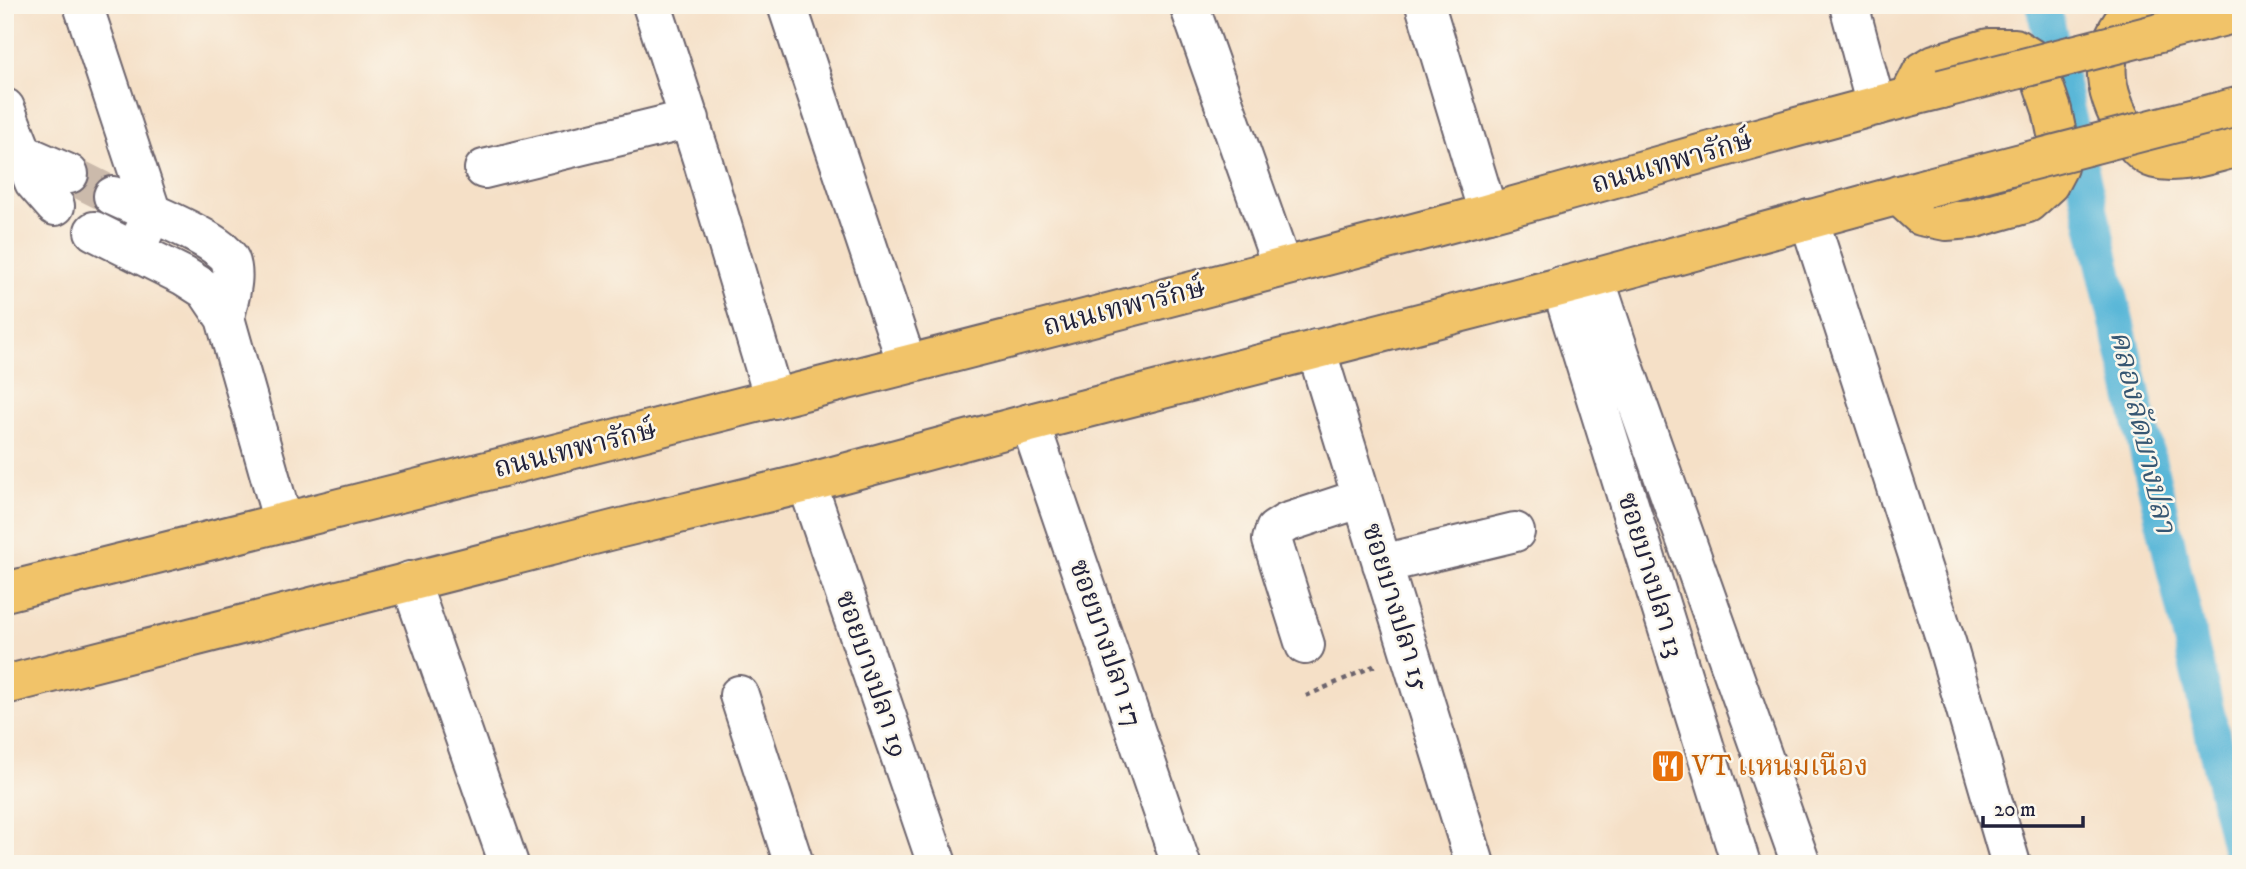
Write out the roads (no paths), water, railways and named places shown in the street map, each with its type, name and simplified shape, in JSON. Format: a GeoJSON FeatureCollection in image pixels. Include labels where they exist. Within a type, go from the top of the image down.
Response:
{"type":"FeatureCollection","features":[{"type":"Feature","properties":{"kind":"main road"},"geometry":{"type":"LineString","coordinates":[[2137,5],[2121,24],[2110,46],[2106,72],[2108,97],[2134,144],[2153,159],[2181,160],[2241,147]]}},
{"type":"Feature","properties":{"kind":"main road","name":"ถนนเทพารักษ์"},"geometry":{"type":"LineString","coordinates":[[5,592],[774,399],[1488,213],[1909,97],[2241,12]]}},
{"type":"Feature","properties":{"kind":"main road"},"geometry":{"type":"LineString","coordinates":[[1909,97],[1922,72],[1935,64],[1989,48],[2015,48],[2031,58],[2038,68],[2052,110],[2061,154],[2059,167],[2049,184],[2028,203],[1972,219],[1946,221],[1921,216],[1912,191]]}},
{"type":"Feature","properties":{"kind":"main road"},"geometry":{"type":"LineString","coordinates":[[5,685],[410,581],[807,484],[1030,423],[1578,282],[1912,191],[2241,106]]}},
{"type":"Feature","properties":{"kind":"street"},"geometry":{"type":"LineString","coordinates":[[83,5],[152,214],[135,251]]}},
{"type":"Feature","properties":{"kind":"street"},"geometry":{"type":"LineString","coordinates":[[652,5],[690,119],[774,399]]}},
{"type":"Feature","properties":{"kind":"street"},"geometry":{"type":"LineString","coordinates":[[787,5],[907,364]]}},
{"type":"Feature","properties":{"kind":"street"},"geometry":{"type":"LineString","coordinates":[[1189,5],[1282,267]]}},
{"type":"Feature","properties":{"kind":"street"},"geometry":{"type":"LineString","coordinates":[[1426,5],[1488,213]]}},
{"type":"Feature","properties":{"kind":"street"},"geometry":{"type":"LineString","coordinates":[[1849,5],[1909,97]]}},
{"type":"Feature","properties":{"kind":"street"},"geometry":{"type":"LineString","coordinates":[[5,108],[34,183],[62,190]]}},
{"type":"Feature","properties":{"kind":"street"},"geometry":{"type":"LineString","coordinates":[[484,169],[690,119]]}},
{"type":"Feature","properties":{"kind":"street"},"geometry":{"type":"LineString","coordinates":[[113,196],[214,243],[229,257],[233,275],[225,318]]}},
{"type":"Feature","properties":{"kind":"street"},"geometry":{"type":"LineString","coordinates":[[1809,219],[1947,645],[2011,864]]}},
{"type":"Feature","properties":{"kind":"street"},"geometry":{"type":"LineString","coordinates":[[94,231],[206,290],[225,318],[283,522]]}},
{"type":"Feature","properties":{"kind":"street"},"geometry":{"type":"LineString","coordinates":[[1578,282],[1801,864]]}},
{"type":"Feature","properties":{"kind":"street","name":"ซอยบางปลา 13"},"geometry":{"type":"LineString","coordinates":[[1578,282],[1741,864]]}},
{"type":"Feature","properties":{"kind":"street","name":"ซอยบางปลา 15"},"geometry":{"type":"LineString","coordinates":[[1316,349],[1475,864]]}},
{"type":"Feature","properties":{"kind":"street","name":"ซอยบางปลา 17"},"geometry":{"type":"LineString","coordinates":[[1030,423],[1181,864]]}},
{"type":"Feature","properties":{"kind":"street","name":"ซอยบางปลา 19"},"geometry":{"type":"LineString","coordinates":[[807,484],[937,864]]}},
{"type":"Feature","properties":{"kind":"street"},"geometry":{"type":"LineString","coordinates":[[1305,645],[1272,540],[1275,530],[1286,523],[1362,498]]}},
{"type":"Feature","properties":{"kind":"street"},"geometry":{"type":"LineString","coordinates":[[1382,564],[1515,532]]}},
{"type":"Feature","properties":{"kind":"street"},"geometry":{"type":"LineString","coordinates":[[410,581],[509,864]]}},
{"type":"Feature","properties":{"kind":"street"},"geometry":{"type":"LineString","coordinates":[[739,695],[794,864]]}},
{"type":"Feature","properties":{"kind":"waterway","name":"คลองลัดบางปลา"},"geometry":{"type":"LineString","coordinates":[[2043,5],[2241,858]]}},
{"type":"Feature","properties":{"kind":"tunnel"},"geometry":{"type":"LineString","coordinates":[[69,174],[113,196]]}},
{"type":"Feature","properties":{"kind":"place","name":"VT แหนมเนือง"},"geometry":{"type":"Point","coordinates":[1668,766]}}]}
